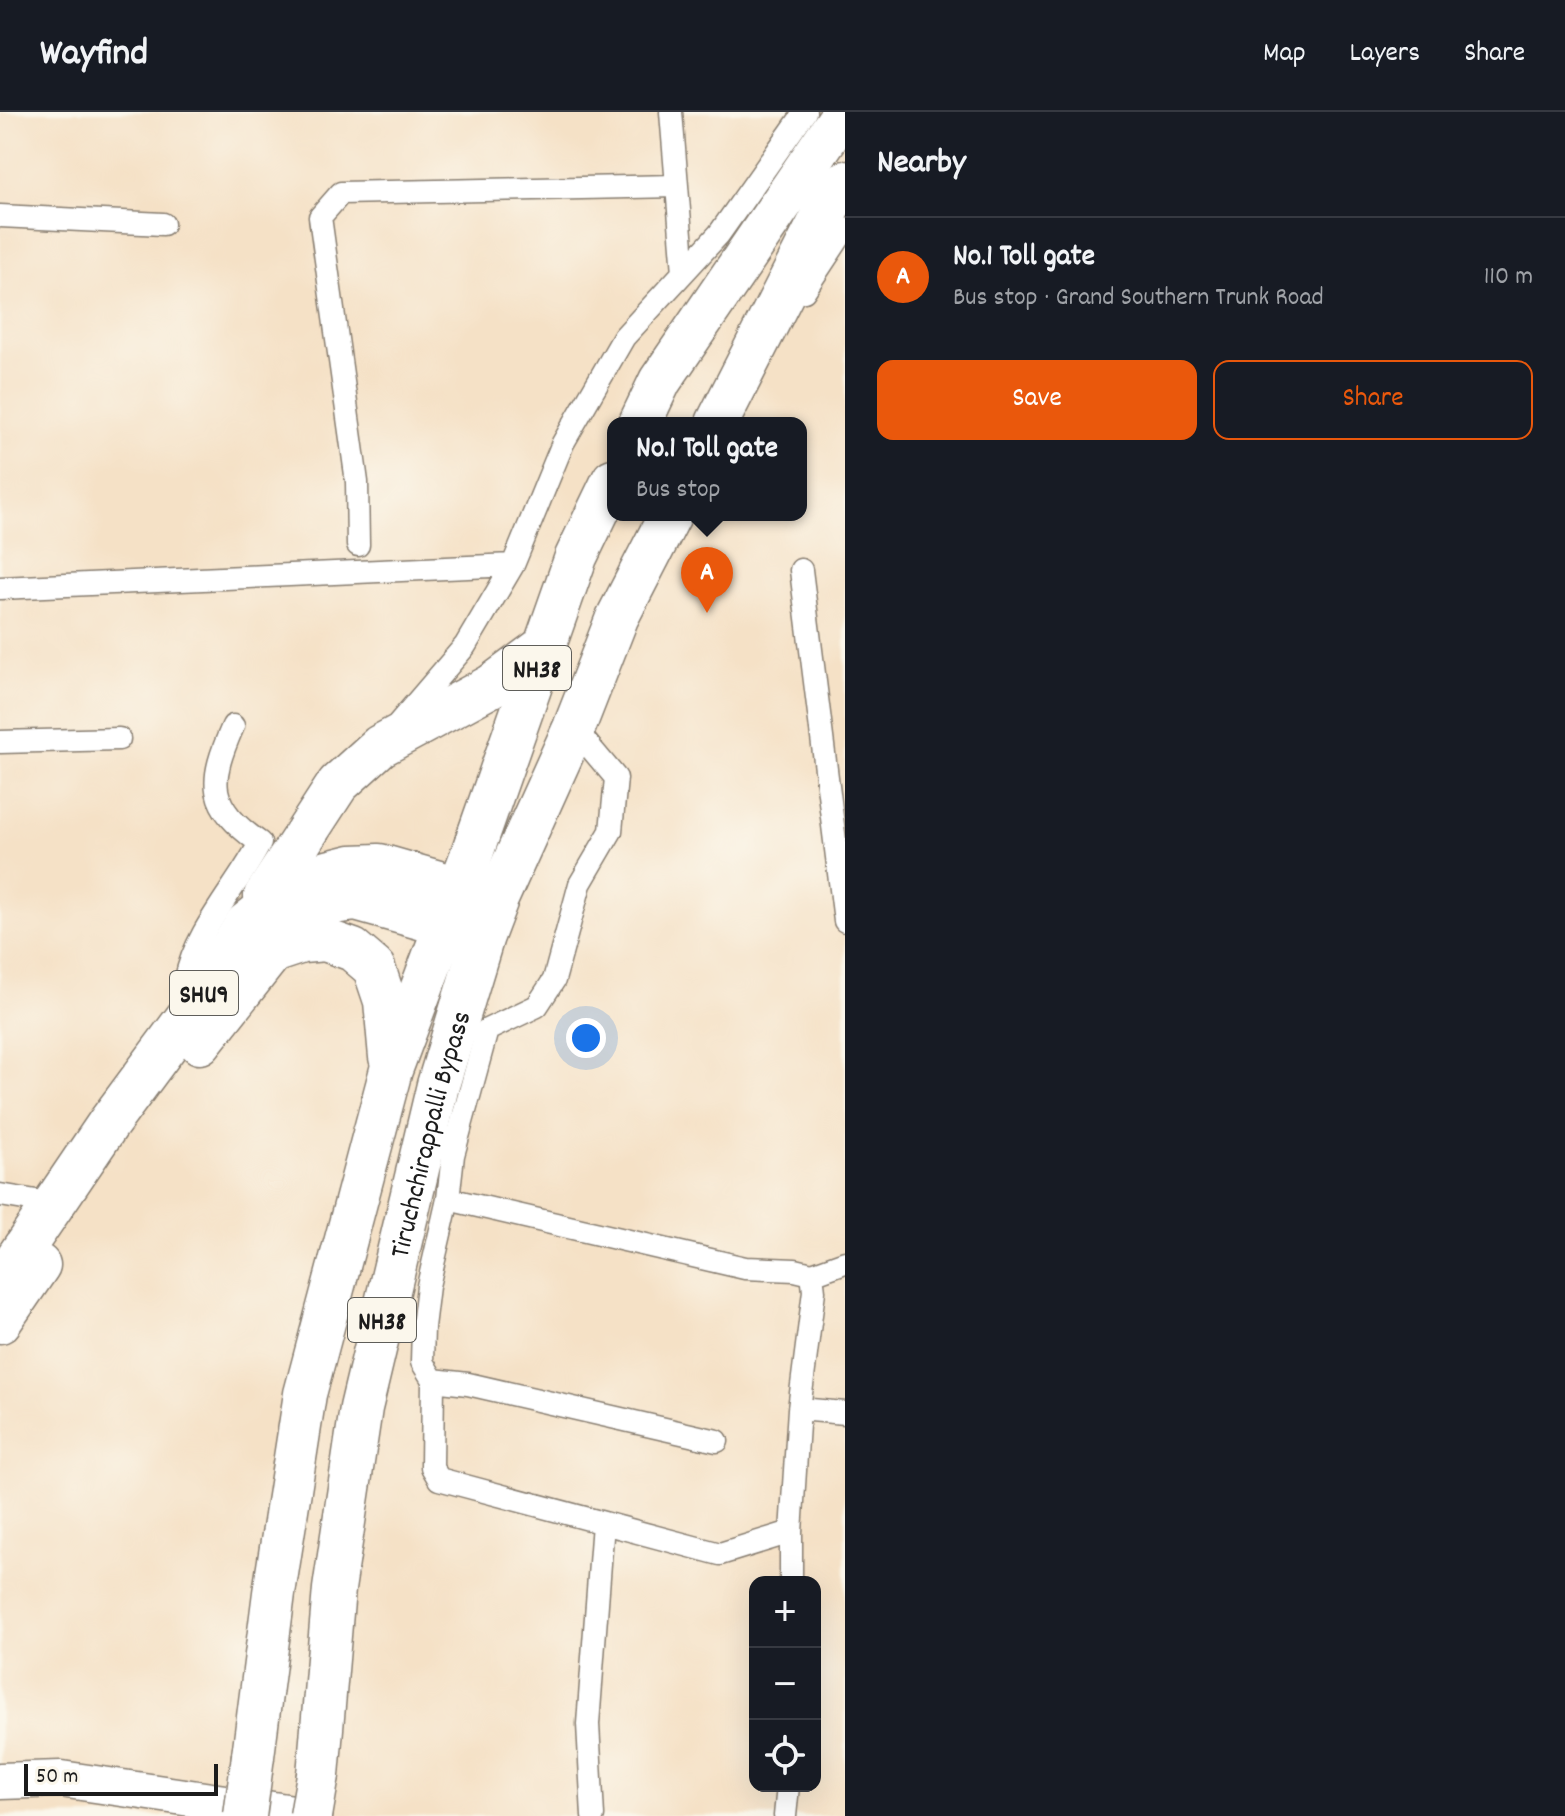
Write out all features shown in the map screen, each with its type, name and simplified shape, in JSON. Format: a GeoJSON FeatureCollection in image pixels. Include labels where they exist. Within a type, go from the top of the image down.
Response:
{"type":"FeatureCollection","features":[{"type":"Feature","properties":{"kind":"highway"},"geometry":{"type":"LineString","coordinates":[[643,417],[660,381],[844,112]]}},
{"type":"Feature","properties":{"kind":"highway"},"geometry":{"type":"LineString","coordinates":[[720,417],[824,213],[845,182]]}},
{"type":"Feature","properties":{"kind":"highway","name":"NH38"},"geometry":{"type":"LineString","coordinates":[[471,901],[545,646],[576,557],[607,492]]}},
{"type":"Feature","properties":{"kind":"highway","name":"Tiruchchirappalli Bypass"},"geometry":{"type":"LineString","coordinates":[[245,1816],[305,1394],[391,1070],[471,901],[574,728],[617,618],[667,521]]}},
{"type":"Feature","properties":{"kind":"highway"},"geometry":{"type":"LineString","coordinates":[[391,1070],[385,1001],[374,968],[353,950],[325,940],[302,942],[259,938],[338,784],[380,746],[491,686],[545,646]]}},
{"type":"Feature","properties":{"kind":"highway","name":"SHU9"},"geometry":{"type":"LineString","coordinates":[[0,1283],[108,1124],[194,1008],[259,938],[333,903],[356,900],[471,901]]}},
{"type":"Feature","properties":{"kind":"highway","name":"Tiruchchirappalli Bypass"},"geometry":{"type":"LineString","coordinates":[[313,1816],[334,1589],[361,1408],[438,1085],[471,901]]}},
{"type":"Feature","properties":{"kind":"highway","name":"SHU9"},"geometry":{"type":"LineString","coordinates":[[0,1322],[149,1111],[259,938]]}},
{"type":"Feature","properties":{"kind":"main road"},"geometry":{"type":"LineString","coordinates":[[0,1782],[61,1779],[313,1816]]}},
{"type":"Feature","properties":{"kind":"street"},"geometry":{"type":"LineString","coordinates":[[671,112],[684,272]]}},
{"type":"Feature","properties":{"kind":"street"},"geometry":{"type":"LineString","coordinates":[[380,746],[465,646],[513,565],[563,443],[624,337],[719,234],[805,112]]}},
{"type":"Feature","properties":{"kind":"street"},"geometry":{"type":"LineString","coordinates":[[358,545],[357,482],[320,217],[341,193],[677,186]]}},
{"type":"Feature","properties":{"kind":"street"},"geometry":{"type":"LineString","coordinates":[[0,216],[163,224]]}},
{"type":"Feature","properties":{"kind":"street"},"geometry":{"type":"LineString","coordinates":[[741,377],[768,350],[845,229]]}},
{"type":"Feature","properties":{"kind":"street"},"geometry":{"type":"LineString","coordinates":[[0,588],[513,565]]}},
{"type":"Feature","properties":{"kind":"street"},"geometry":{"type":"LineString","coordinates":[[801,570],[845,921]]}},
{"type":"Feature","properties":{"kind":"street"},"geometry":{"type":"LineString","coordinates":[[194,1008],[185,982],[202,937],[260,843],[236,826],[217,801],[217,762],[233,726]]}},
{"type":"Feature","properties":{"kind":"street"},"geometry":{"type":"LineString","coordinates":[[574,728],[616,778],[611,831],[580,884],[554,980],[537,1006],[487,1030],[453,1155],[448,1199],[428,1286],[422,1362],[433,1380],[432,1467],[439,1479],[720,1554],[791,1532]]}},
{"type":"Feature","properties":{"kind":"street"},"geometry":{"type":"LineString","coordinates":[[0,742],[119,739]]}},
{"type":"Feature","properties":{"kind":"street"},"geometry":{"type":"LineString","coordinates":[[0,1195],[54,1204]]}},
{"type":"Feature","properties":{"kind":"street"},"geometry":{"type":"LineString","coordinates":[[448,1199],[745,1268],[795,1270],[812,1274],[845,1262]]}},
{"type":"Feature","properties":{"kind":"street"},"geometry":{"type":"LineString","coordinates":[[791,1576],[799,1409],[814,1291],[812,1274]]}},
{"type":"Feature","properties":{"kind":"street"},"geometry":{"type":"LineString","coordinates":[[433,1380],[468,1384],[717,1441]]}},
{"type":"Feature","properties":{"kind":"street"},"geometry":{"type":"LineString","coordinates":[[799,1409],[845,1413]]}},
{"type":"Feature","properties":{"kind":"street"},"geometry":{"type":"LineString","coordinates":[[593,1816],[588,1724],[603,1523]]}},
{"type":"Feature","properties":{"kind":"street"},"geometry":{"type":"LineString","coordinates":[[785,1816],[787,1792]]}},
{"type":"Feature","properties":{"kind":"place","name":"No.1 Toll gate"},"geometry":{"type":"Point","coordinates":[707,613]}}]}
